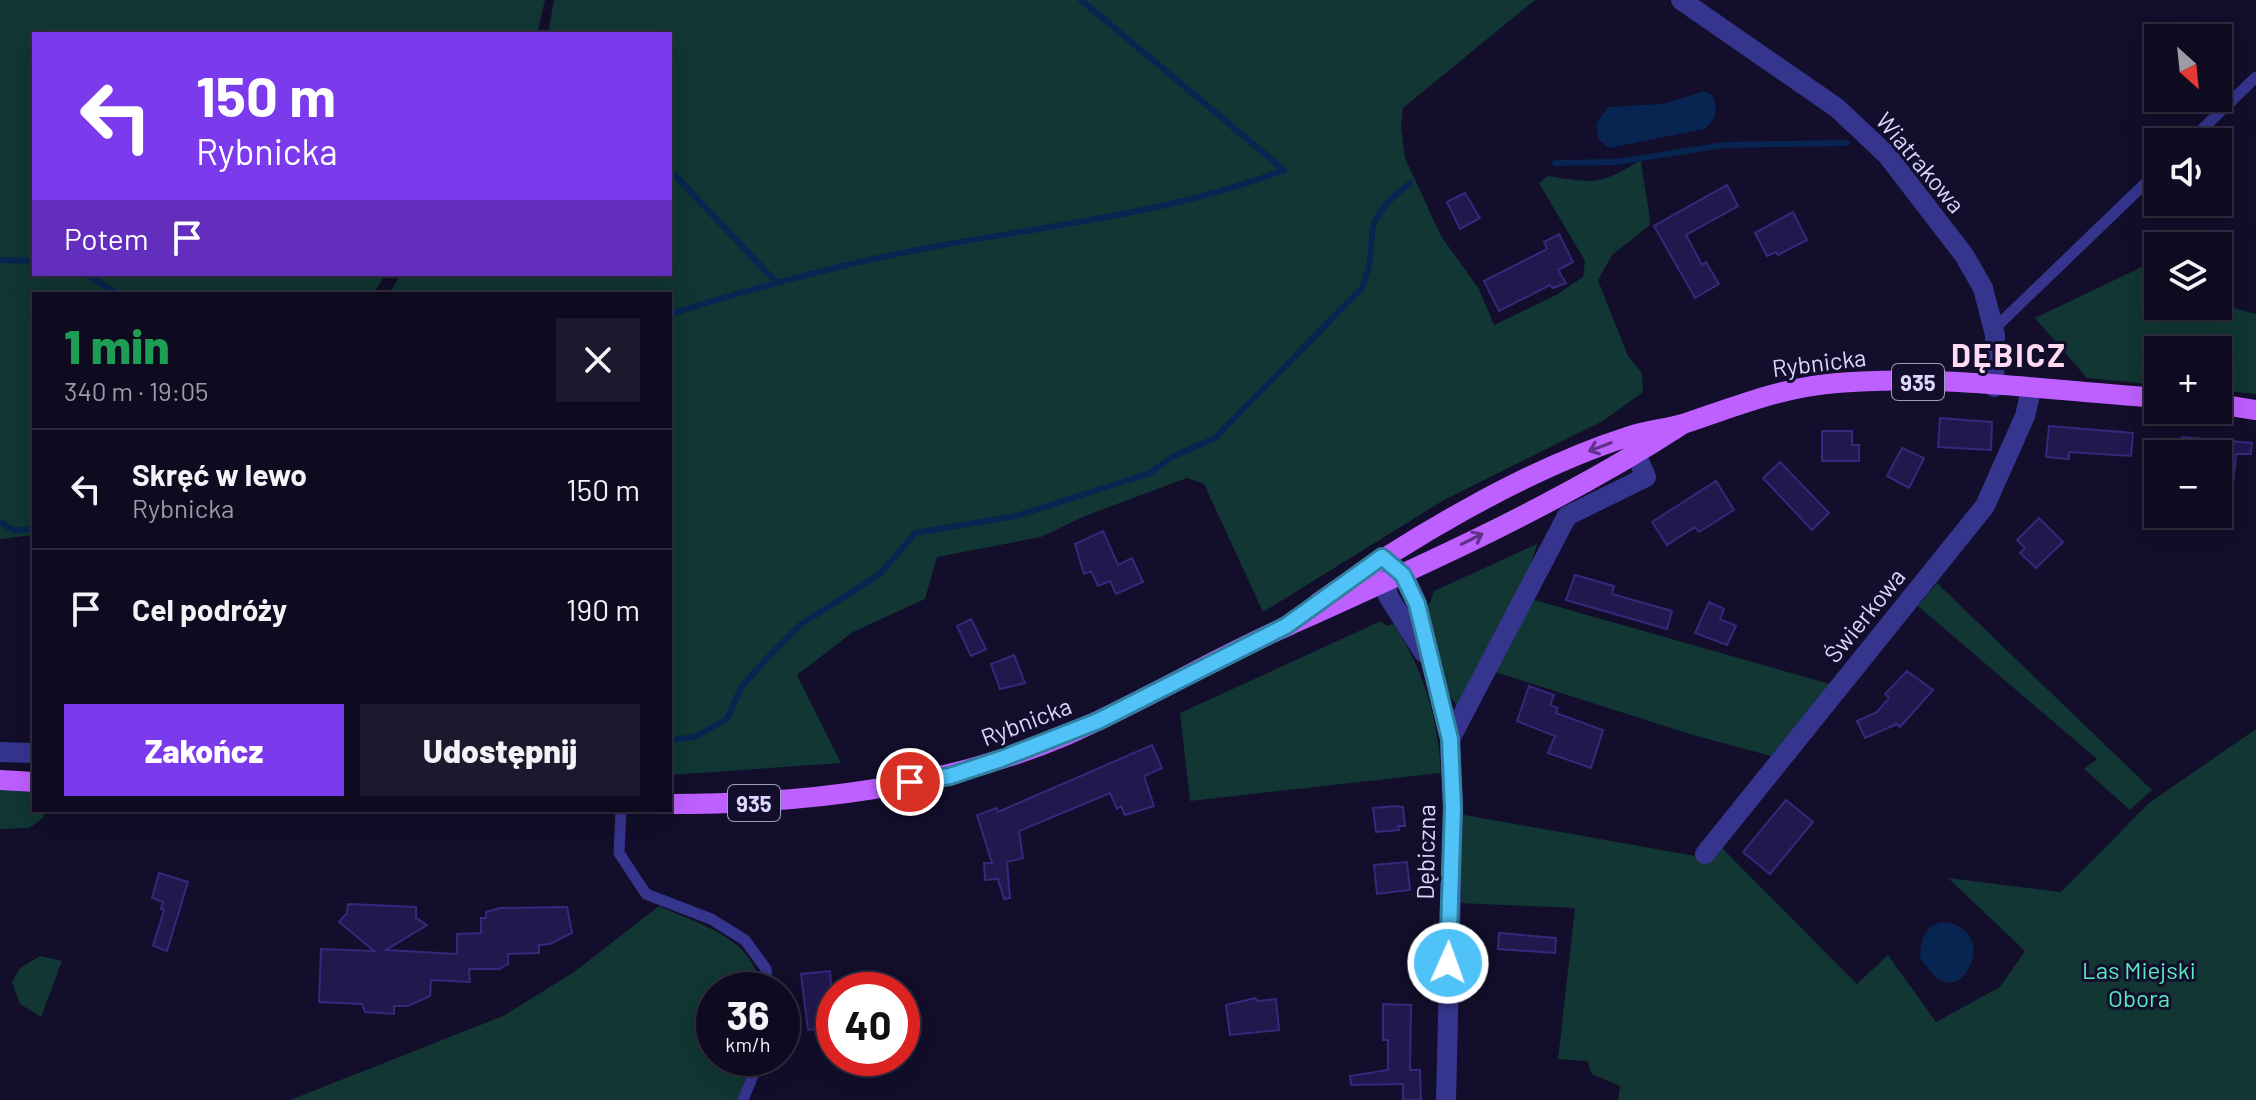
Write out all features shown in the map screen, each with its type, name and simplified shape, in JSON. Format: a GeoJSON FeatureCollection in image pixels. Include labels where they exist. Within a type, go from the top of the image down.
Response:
{"type":"FeatureCollection","features":[{"type":"Feature","properties":{"kind":"main road","name":"Rybnicka"},"geometry":{"type":"LineString","coordinates":[[1286,626],[1382,557],[1535,476],[1632,445],[1740,402],[1811,385],[1897,381],[2144,397]]}},
{"type":"Feature","properties":{"kind":"main road"},"geometry":{"type":"LineString","coordinates":[[2232,406],[2256,410]]}},
{"type":"Feature","properties":{"kind":"main road","name":"Rybnicka"},"geometry":{"type":"LineString","coordinates":[[672,804],[773,803],[950,776],[1098,721],[1286,626],[1394,579],[1632,445]]}},
{"type":"Feature","properties":{"kind":"main road"},"geometry":{"type":"LineString","coordinates":[[0,780],[32,782]]}},
{"type":"Feature","properties":{"kind":"street","name":"Wiatrakowa"},"geometry":{"type":"LineString","coordinates":[[1681,0],[1837,108],[1887,155],[1975,273],[1990,308],[1994,329],[1994,387]]}},
{"type":"Feature","properties":{"kind":"street","name":"Świerkowa"},"geometry":{"type":"LineString","coordinates":[[1705,854],[1985,506],[2025,416],[2031,390]]}},
{"type":"Feature","properties":{"kind":"street"},"geometry":{"type":"LineString","coordinates":[[1450,739],[1567,516],[1646,477],[1632,445]]}},
{"type":"Feature","properties":{"kind":"street","name":"Dębiczna"},"geometry":{"type":"LineString","coordinates":[[1382,557],[1394,579],[1402,623],[1427,656],[1450,739],[1453,808],[1446,1100]]}},
{"type":"Feature","properties":{"kind":"street"},"geometry":{"type":"LineString","coordinates":[[0,752],[32,753]]}},
{"type":"Feature","properties":{"kind":"lane"},"geometry":{"type":"LineString","coordinates":[[2203,128],[2256,77]]}},
{"type":"Feature","properties":{"kind":"lane"},"geometry":{"type":"LineString","coordinates":[[1994,329],[2144,184]]}},
{"type":"Feature","properties":{"kind":"lane"},"geometry":{"type":"LineString","coordinates":[[621,812],[619,853],[646,894],[711,919],[745,940],[766,972]]}},
{"type":"Feature","properties":{"kind":"lane"},"geometry":{"type":"LineString","coordinates":[[743,1100],[753,1076]]}},
{"type":"Feature","properties":{"kind":"green space"},"geometry":{"type":"Polygon","coordinates":[[[0,0],[545,0],[537,32],[32,32],[32,276],[385,276],[374,292],[32,292],[32,535],[0,539],[0,0]]]}},
{"type":"Feature","properties":{"kind":"green space"},"geometry":{"type":"Polygon","coordinates":[[[554,0],[1535,0],[1403,108],[1401,128],[1405,158],[1441,236],[1479,289],[1494,325],[1556,295],[1583,277],[1585,261],[1539,183],[1548,176],[1587,181],[1605,178],[1641,160],[1650,225],[1612,255],[1598,280],[1628,356],[1642,373],[1643,392],[1603,421],[1444,500],[1263,612],[1204,484],[1187,478],[1085,516],[1041,537],[937,557],[925,599],[853,632],[797,675],[841,763],[672,775],[672,292],[390,292],[400,276],[672,276],[672,32],[548,32],[554,0]]]}},
{"type":"Feature","properties":{"kind":"green space"},"geometry":{"type":"Polygon","coordinates":[[[2144,266],[2144,320],[2232,320],[2232,308],[2256,314],[2256,394],[2232,391],[2232,336],[2144,336],[2144,384],[2087,378],[2035,318],[2144,266]]]}},
{"type":"Feature","properties":{"kind":"green space"},"geometry":{"type":"Polygon","coordinates":[[[1537,544],[1522,593],[1458,707],[1443,686],[1424,607],[1430,603],[1434,591],[1537,544]]]}},
{"type":"Feature","properties":{"kind":"green space"},"geometry":{"type":"Polygon","coordinates":[[[1937,583],[2152,790],[2130,810],[2084,769],[2097,759],[1918,606],[1937,583]]]}},
{"type":"Feature","properties":{"kind":"green space"},"geometry":{"type":"Polygon","coordinates":[[[1531,599],[1830,684],[1771,756],[1693,735],[1492,671],[1531,599]]]}},
{"type":"Feature","properties":{"kind":"green space"},"geometry":{"type":"Polygon","coordinates":[[[1381,621],[1387,626],[1394,624],[1421,677],[1437,732],[1441,773],[1190,801],[1180,713],[1381,621]]]}},
{"type":"Feature","properties":{"kind":"green space","name":"Las Miejski Obora"},"geometry":{"type":"Polygon","coordinates":[[[2256,729],[2256,1100],[1618,1100],[1620,1086],[1592,1074],[1587,1061],[1558,1059],[1575,908],[1458,903],[1459,814],[1707,858],[1721,847],[1857,984],[1888,955],[1936,1022],[2000,987],[2025,951],[1948,878],[2061,892],[2149,803],[2256,729]]]}},
{"type":"Feature","properties":{"kind":"green space"},"geometry":{"type":"Polygon","coordinates":[[[0,789],[32,793],[32,812],[44,812],[43,818],[29,828],[0,829],[0,789]]]}},
{"type":"Feature","properties":{"kind":"green space"},"geometry":{"type":"Polygon","coordinates":[[[659,906],[708,927],[738,946],[756,972],[696,972],[696,1076],[746,1076],[738,1100],[290,1100],[503,1016],[574,972],[659,906]]]}},
{"type":"Feature","properties":{"kind":"green space"},"geometry":{"type":"Polygon","coordinates":[[[40,956],[62,961],[41,1017],[20,1004],[12,982],[20,968],[40,956]]]}},
{"type":"Feature","properties":{"kind":"water"},"geometry":{"type":"Polygon","coordinates":[[[1705,91],[1713,96],[1716,111],[1705,129],[1609,148],[1598,139],[1596,124],[1608,107],[1662,104],[1705,91]]]}},
{"type":"Feature","properties":{"kind":"water"},"geometry":{"type":"Polygon","coordinates":[[[1942,922],[1959,926],[1969,935],[1973,946],[1969,969],[1952,982],[1939,979],[1920,958],[1924,935],[1942,922]]]}},
{"type":"Feature","properties":{"kind":"building"},"geometry":{"type":"Polygon","coordinates":[[[1727,185],[1738,206],[1686,235],[1702,265],[1706,262],[1719,284],[1695,298],[1654,226],[1727,185]]]}},
{"type":"Feature","properties":{"kind":"building"},"geometry":{"type":"Polygon","coordinates":[[[1465,193],[1480,218],[1460,229],[1447,202],[1465,193]]]}},
{"type":"Feature","properties":{"kind":"building"},"geometry":{"type":"Polygon","coordinates":[[[1793,212],[1807,240],[1778,255],[1776,252],[1767,256],[1755,233],[1793,212]]]}},
{"type":"Feature","properties":{"kind":"building"},"geometry":{"type":"Polygon","coordinates":[[[1559,234],[1573,262],[1558,270],[1566,283],[1553,288],[1550,285],[1499,311],[1484,281],[1547,249],[1544,242],[1559,234]]]}},
{"type":"Feature","properties":{"kind":"building"},"geometry":{"type":"Polygon","coordinates":[[[1940,418],[1992,422],[1991,450],[1938,447],[1940,418]]]}},
{"type":"Feature","properties":{"kind":"building"},"geometry":{"type":"Polygon","coordinates":[[[2049,426],[2133,433],[2131,456],[2069,452],[2069,459],[2046,457],[2049,426]]]}},
{"type":"Feature","properties":{"kind":"building"},"geometry":{"type":"Polygon","coordinates":[[[1822,431],[1852,431],[1852,445],[1859,445],[1859,461],[1822,461],[1822,431]]]}},
{"type":"Feature","properties":{"kind":"building"},"geometry":{"type":"Polygon","coordinates":[[[2182,437],[2217,440],[2182,440],[2182,437]]]}},
{"type":"Feature","properties":{"kind":"building"},"geometry":{"type":"Polygon","coordinates":[[[2232,441],[2252,443],[2251,454],[2236,454],[2233,485],[2232,441]]]}},
{"type":"Feature","properties":{"kind":"building"},"geometry":{"type":"Polygon","coordinates":[[[1902,448],[1924,458],[1909,488],[1887,476],[1902,448]]]}},
{"type":"Feature","properties":{"kind":"building"},"geometry":{"type":"Polygon","coordinates":[[[1780,462],[1829,513],[1812,530],[1763,478],[1780,462]]]}},
{"type":"Feature","properties":{"kind":"building"},"geometry":{"type":"Polygon","coordinates":[[[1716,481],[1734,510],[1699,532],[1695,527],[1667,545],[1652,522],[1716,481]]]}},
{"type":"Feature","properties":{"kind":"building"},"geometry":{"type":"Polygon","coordinates":[[[2039,518],[2063,542],[2036,568],[2020,553],[2025,548],[2017,540],[2039,518]]]}},
{"type":"Feature","properties":{"kind":"building"},"geometry":{"type":"Polygon","coordinates":[[[1103,531],[1118,565],[1132,558],[1143,582],[1116,594],[1110,581],[1098,586],[1091,571],[1084,574],[1075,544],[1103,531]]]}},
{"type":"Feature","properties":{"kind":"building"},"geometry":{"type":"Polygon","coordinates":[[[1575,575],[1614,586],[1612,594],[1672,611],[1667,629],[1566,600],[1575,575]]]}},
{"type":"Feature","properties":{"kind":"building"},"geometry":{"type":"Polygon","coordinates":[[[1709,602],[1724,609],[1720,619],[1736,626],[1727,645],[1695,633],[1709,602]]]}},
{"type":"Feature","properties":{"kind":"building"},"geometry":{"type":"Polygon","coordinates":[[[971,619],[986,649],[971,656],[957,626],[971,619]]]}},
{"type":"Feature","properties":{"kind":"building"},"geometry":{"type":"Polygon","coordinates":[[[1014,655],[1025,683],[1000,689],[991,664],[1014,655]]]}},
{"type":"Feature","properties":{"kind":"building"},"geometry":{"type":"Polygon","coordinates":[[[1907,671],[1933,690],[1900,727],[1897,724],[1865,738],[1857,721],[1877,712],[1889,698],[1885,694],[1907,671]]]}},
{"type":"Feature","properties":{"kind":"building"},"geometry":{"type":"Polygon","coordinates":[[[1529,686],[1554,695],[1550,705],[1558,708],[1556,713],[1603,730],[1591,768],[1548,753],[1555,736],[1517,721],[1529,686]]]}},
{"type":"Feature","properties":{"kind":"building"},"geometry":{"type":"Polygon","coordinates":[[[1152,745],[1162,768],[1144,776],[1154,806],[1125,815],[1121,806],[1117,809],[1110,793],[1019,831],[1023,858],[1007,862],[1010,898],[1004,899],[998,879],[985,880],[984,863],[992,863],[977,815],[997,808],[998,812],[1152,745]]]}},
{"type":"Feature","properties":{"kind":"building"},"geometry":{"type":"Polygon","coordinates":[[[1786,800],[1813,822],[1770,874],[1743,852],[1786,800]]]}},
{"type":"Feature","properties":{"kind":"building"},"geometry":{"type":"Polygon","coordinates":[[[1403,807],[1405,826],[1398,826],[1399,830],[1376,832],[1373,808],[1403,807]]]}},
{"type":"Feature","properties":{"kind":"building"},"geometry":{"type":"Polygon","coordinates":[[[1407,862],[1410,890],[1377,894],[1374,865],[1407,862]]]}},
{"type":"Feature","properties":{"kind":"building"},"geometry":{"type":"Polygon","coordinates":[[[159,873],[188,882],[167,951],[153,946],[164,910],[161,909],[163,902],[152,898],[159,873]]]}},
{"type":"Feature","properties":{"kind":"building"},"geometry":{"type":"Polygon","coordinates":[[[348,904],[416,907],[416,918],[427,925],[386,950],[457,954],[457,934],[481,933],[481,918],[486,918],[486,912],[500,908],[567,907],[572,933],[550,944],[539,945],[539,953],[508,954],[508,964],[499,969],[469,969],[470,982],[431,980],[430,996],[408,1006],[394,1006],[394,1014],[365,1012],[362,1004],[319,1002],[321,949],[374,951],[339,922],[347,913],[348,904]]]}},
{"type":"Feature","properties":{"kind":"building"},"geometry":{"type":"Polygon","coordinates":[[[1499,933],[1556,938],[1555,953],[1498,949],[1499,933]]]}},
{"type":"Feature","properties":{"kind":"building"},"geometry":{"type":"Polygon","coordinates":[[[816,972],[816,1029],[808,1030],[801,974],[816,972]]]}},
{"type":"Feature","properties":{"kind":"building"},"geometry":{"type":"Polygon","coordinates":[[[1255,998],[1258,1001],[1276,999],[1279,1030],[1230,1035],[1226,1005],[1255,998]]]}},
{"type":"Feature","properties":{"kind":"building"},"geometry":{"type":"Polygon","coordinates":[[[1383,1004],[1411,1005],[1410,1070],[1420,1070],[1421,1100],[1403,1100],[1403,1084],[1351,1085],[1350,1076],[1388,1070],[1388,1040],[1383,1040],[1383,1004]]]}},
{"type":"Feature","properties":{"kind":"waterway"},"geometry":{"type":"LineString","coordinates":[[672,313],[854,263],[1148,209],[1284,170],[1081,0]]}},
{"type":"Feature","properties":{"kind":"waterway"},"geometry":{"type":"LineString","coordinates":[[1555,163],[1616,162],[1724,145],[1847,143]]}},
{"type":"Feature","properties":{"kind":"waterway"},"geometry":{"type":"LineString","coordinates":[[672,172],[776,282]]}},
{"type":"Feature","properties":{"kind":"waterway"},"geometry":{"type":"LineString","coordinates":[[672,740],[695,737],[727,719],[742,686],[800,625],[880,574],[915,533],[1016,516],[1150,473],[1172,457],[1215,438],[1362,288],[1368,270],[1375,222],[1392,199],[1410,183]]}},
{"type":"Feature","properties":{"kind":"waterway"},"geometry":{"type":"LineString","coordinates":[[0,260],[32,261]]}},
{"type":"Feature","properties":{"kind":"waterway"},"geometry":{"type":"LineString","coordinates":[[89,276],[115,292]]}},
{"type":"Feature","properties":{"kind":"waterway"},"geometry":{"type":"LineString","coordinates":[[0,522],[15,531],[32,528]]}},
{"type":"Feature","properties":{"kind":"district","name":"DĘBICZ"},"geometry":{"type":"Point","coordinates":[2009,354]}},
{"type":"Feature","properties":{"kind":"route"},"geometry":{"type":"LineString","coordinates":[[910,782],[950,776],[1098,721],[1286,626],[1382,557],[1406,579],[1417,604],[1427,656],[1450,739],[1453,808],[1448,963]]}}]}
